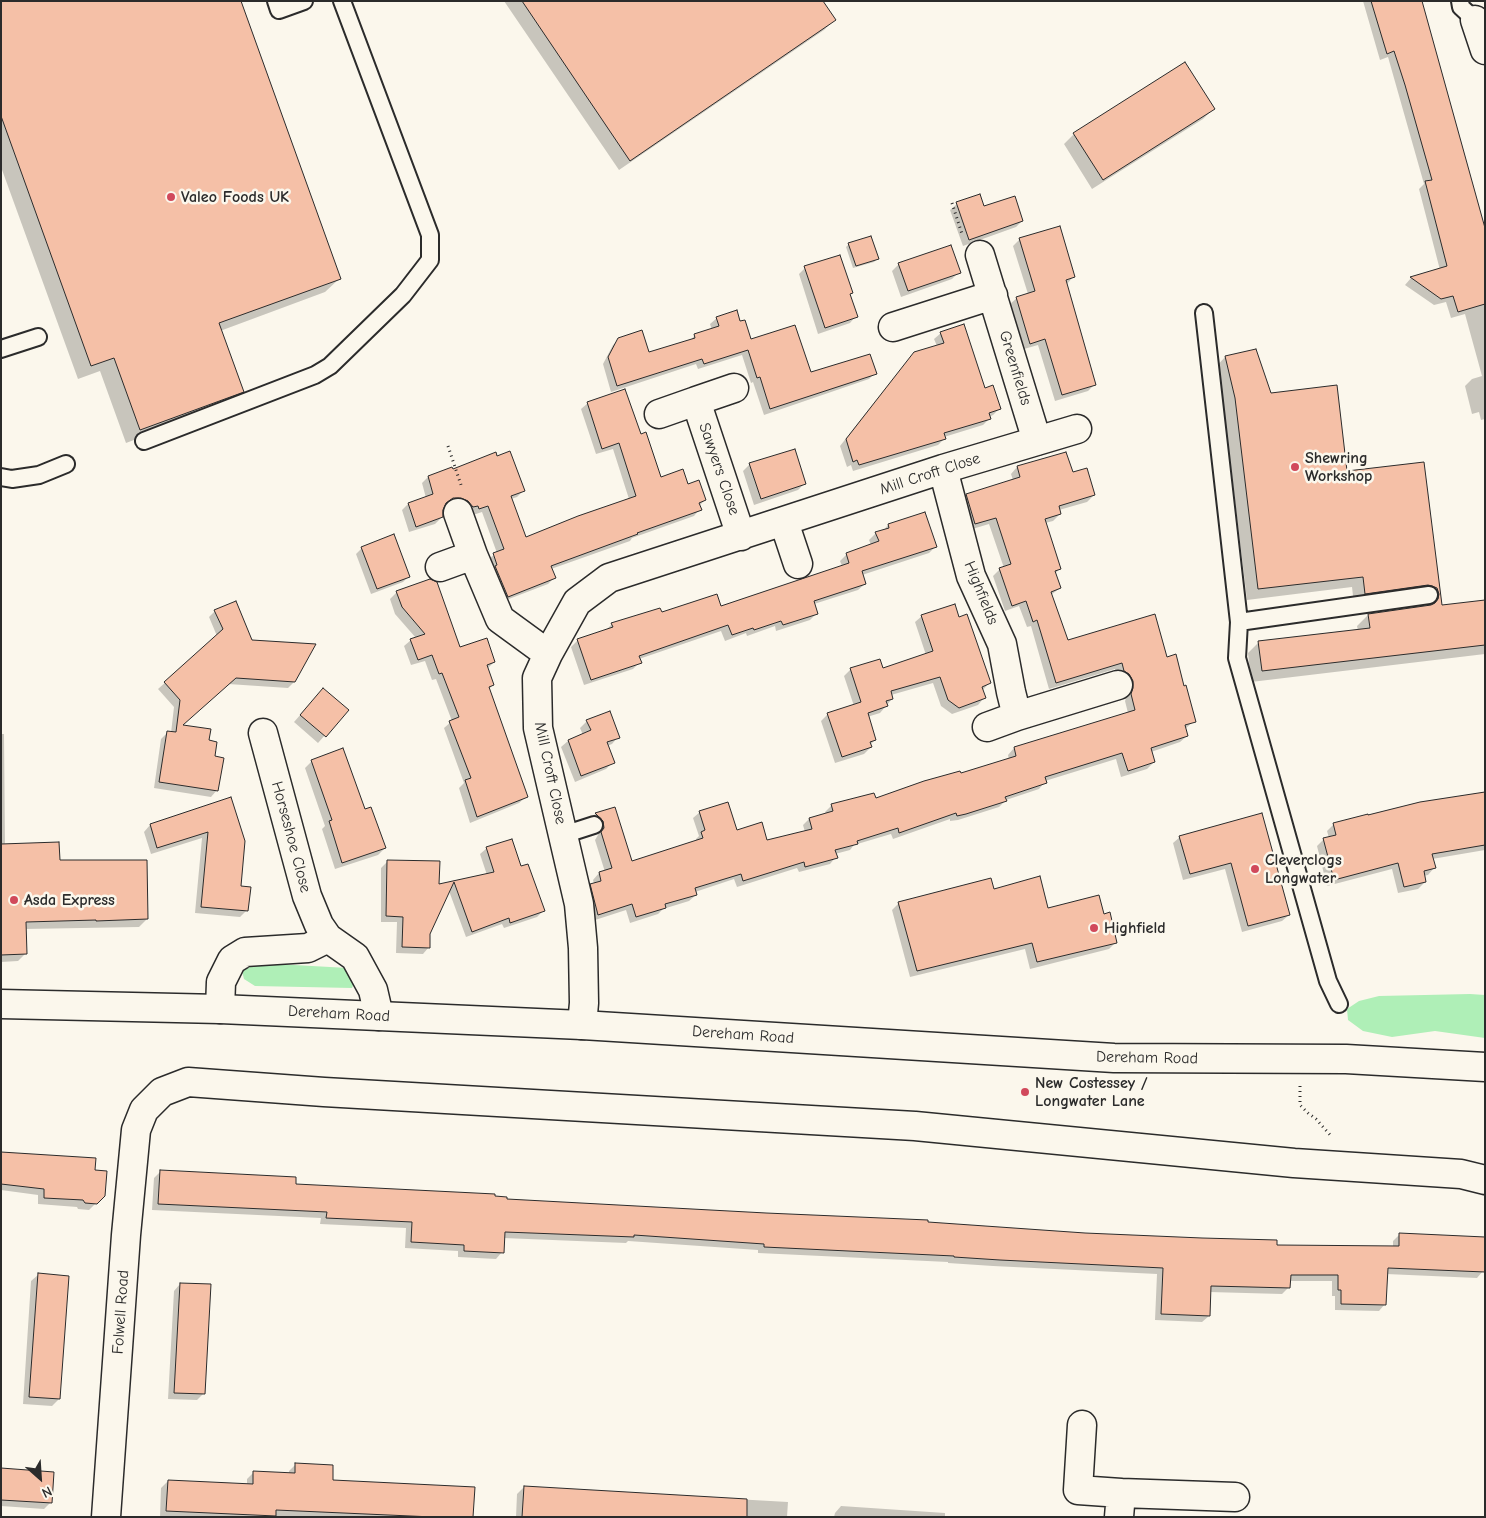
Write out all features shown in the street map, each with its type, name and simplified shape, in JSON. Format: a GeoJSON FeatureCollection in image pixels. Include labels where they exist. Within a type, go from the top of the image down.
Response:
{"type":"FeatureCollection","features":[{"type":"Feature","properties":{"kind":"main road"},"geometry":{"type":"LineString","coordinates":[[1467,11],[1485,50]]}},
{"type":"Feature","properties":{"kind":"main road","name":"Greenfields"},"geometry":{"type":"LineString","coordinates":[[980,255],[1037,440]]}},
{"type":"Feature","properties":{"kind":"main road"},"geometry":{"type":"LineString","coordinates":[[893,327],[992,295]]}},
{"type":"Feature","properties":{"kind":"main road","name":"Sawyers Close"},"geometry":{"type":"LineString","coordinates":[[659,414],[734,388]]}},
{"type":"Feature","properties":{"kind":"main road","name":"Sawyers Close"},"geometry":{"type":"LineString","coordinates":[[696,402],[741,536]]}},
{"type":"Feature","properties":{"kind":"main road","name":"Mill Croft Close"},"geometry":{"type":"LineString","coordinates":[[582,1025],[584,1004],[583,948],[579,904],[538,728],[537,678],[577,602],[609,578],[943,469],[1077,429]]}},
{"type":"Feature","properties":{"kind":"main road","name":"Highfields"},"geometry":{"type":"LineString","coordinates":[[943,469],[971,576],[1002,644],[1017,716]]}},
{"type":"Feature","properties":{"kind":"main road"},"geometry":{"type":"LineString","coordinates":[[458,513],[473,555],[500,619],[548,654]]}},
{"type":"Feature","properties":{"kind":"main road"},"geometry":{"type":"LineString","coordinates":[[784,522],[798,564]]}},
{"type":"Feature","properties":{"kind":"main road"},"geometry":{"type":"LineString","coordinates":[[440,567],[473,555]]}},
{"type":"Feature","properties":{"kind":"main road"},"geometry":{"type":"LineString","coordinates":[[987,726],[1118,685]]}},
{"type":"Feature","properties":{"kind":"main road","name":"Horseshoe Close"},"geometry":{"type":"LineString","coordinates":[[263,733],[307,896],[319,925],[328,938],[355,957],[373,990],[379,1016]]}},
{"type":"Feature","properties":{"kind":"main road"},"geometry":{"type":"LineString","coordinates":[[220,1009],[221,982],[232,960],[246,952],[308,948],[328,938]]}},
{"type":"Feature","properties":{"kind":"main road","name":"Dereham Road"},"geometry":{"type":"LineString","coordinates":[[1,1004],[220,1009],[582,1025],[1114,1058],[1346,1059],[1485,1067]]}},
{"type":"Feature","properties":{"kind":"main road","name":"Folwell Road"},"geometry":{"type":"LineString","coordinates":[[106,1517],[125,1245],[136,1130],[144,1110],[162,1092],[188,1082],[324,1092],[916,1126],[1294,1163],[1461,1174],[1485,1180]]}},
{"type":"Feature","properties":{"kind":"main road"},"geometry":{"type":"LineString","coordinates":[[1082,1425],[1078,1490],[1120,1505],[1235,1497]]}},
{"type":"Feature","properties":{"kind":"lane"},"geometry":{"type":"LineString","coordinates":[[276,1],[279,10],[304,1]]}},
{"type":"Feature","properties":{"kind":"lane"},"geometry":{"type":"LineString","coordinates":[[144,441],[315,375],[330,366],[403,295],[430,260],[430,234],[342,1]]}},
{"type":"Feature","properties":{"kind":"lane"},"geometry":{"type":"LineString","coordinates":[[1204,313],[1239,622],[1237,658],[1328,981],[1340,1004]]}},
{"type":"Feature","properties":{"kind":"lane"},"geometry":{"type":"LineString","coordinates":[[1,349],[38,337]]}},
{"type":"Feature","properties":{"kind":"lane"},"geometry":{"type":"LineString","coordinates":[[1,477],[12,479],[39,475],[66,464]]}},
{"type":"Feature","properties":{"kind":"lane"},"geometry":{"type":"LineString","coordinates":[[1239,622],[1429,595]]}},
{"type":"Feature","properties":{"kind":"lane"},"geometry":{"type":"LineString","coordinates":[[563,835],[594,825]]}},
{"type":"Feature","properties":{"kind":"path"},"geometry":{"type":"LineString","coordinates":[[448,446],[468,506],[458,513]]}},
{"type":"Feature","properties":{"kind":"path"},"geometry":{"type":"LineString","coordinates":[[1300,1105],[1301,1092]]}},
{"type":"Feature","properties":{"kind":"green space"},"geometry":{"type":"Polygon","coordinates":[[[258,963],[348,968],[356,978],[352,988],[255,986],[244,979],[242,971],[258,963]]]}},
{"type":"Feature","properties":{"kind":"green space"},"geometry":{"type":"Polygon","coordinates":[[[1485,995],[1485,1038],[1435,1031],[1392,1037],[1363,1031],[1348,1020],[1347,1009],[1359,1001],[1379,996],[1485,995]]]}},
{"type":"Feature","properties":{"kind":"building","name":"Valeo Foods UK"},"geometry":{"type":"Polygon","coordinates":[[[1,1],[241,1],[341,279],[219,323],[244,392],[140,430],[114,358],[91,366],[1,116],[1,1]]]}},
{"type":"Feature","properties":{"kind":"building"},"geometry":{"type":"Polygon","coordinates":[[[522,1],[823,1],[836,20],[630,161],[522,1]]]}},
{"type":"Feature","properties":{"kind":"building"},"geometry":{"type":"Polygon","coordinates":[[[1371,1],[1422,1],[1485,228],[1485,304],[1458,312],[1453,296],[1441,299],[1410,277],[1447,266],[1425,181],[1432,180],[1405,85],[1394,51],[1387,54],[1371,1]]]}},
{"type":"Feature","properties":{"kind":"building"},"geometry":{"type":"Polygon","coordinates":[[[1185,62],[1215,109],[1103,180],[1073,133],[1185,62]]]}},
{"type":"Feature","properties":{"kind":"building"},"geometry":{"type":"Polygon","coordinates":[[[980,194],[984,206],[1015,196],[1023,221],[969,240],[956,202],[980,194]]]}},
{"type":"Feature","properties":{"kind":"building"},"geometry":{"type":"Polygon","coordinates":[[[1060,226],[1075,277],[1066,280],[1096,385],[1062,395],[1045,339],[1030,344],[1016,297],[1035,291],[1019,238],[1060,226]]]}},
{"type":"Feature","properties":{"kind":"building"},"geometry":{"type":"Polygon","coordinates":[[[871,236],[879,259],[856,266],[848,243],[871,236]]]}},
{"type":"Feature","properties":{"kind":"building"},"geometry":{"type":"Polygon","coordinates":[[[951,245],[961,273],[908,291],[898,263],[951,245]]]}},
{"type":"Feature","properties":{"kind":"building"},"geometry":{"type":"Polygon","coordinates":[[[840,255],[853,293],[850,294],[858,317],[825,328],[804,266],[840,255]]]}},
{"type":"Feature","properties":{"kind":"building"},"geometry":{"type":"Polygon","coordinates":[[[737,310],[740,321],[745,320],[751,339],[795,325],[811,372],[870,354],[877,374],[770,409],[760,377],[757,378],[748,350],[704,364],[702,359],[617,386],[608,357],[618,338],[642,330],[649,352],[695,338],[694,334],[719,326],[716,317],[737,310]]]}},
{"type":"Feature","properties":{"kind":"building"},"geometry":{"type":"Polygon","coordinates":[[[964,324],[985,388],[993,385],[1001,409],[989,413],[991,419],[944,433],[946,439],[859,465],[857,460],[853,462],[846,439],[914,352],[944,343],[940,332],[964,324]]]}},
{"type":"Feature","properties":{"kind":"building","name":"Shewring Workshop"},"geometry":{"type":"Polygon","coordinates":[[[1256,349],[1271,393],[1337,385],[1347,471],[1424,462],[1442,605],[1485,600],[1485,645],[1262,671],[1258,641],[1370,628],[1368,614],[1431,605],[1438,599],[1439,594],[1437,588],[1428,585],[1365,594],[1363,577],[1258,589],[1235,398],[1225,356],[1256,349]]]}},
{"type":"Feature","properties":{"kind":"building"},"geometry":{"type":"Polygon","coordinates":[[[625,389],[641,434],[646,432],[661,477],[683,469],[688,484],[699,480],[706,500],[699,503],[702,510],[551,566],[556,578],[508,597],[495,566],[497,565],[493,553],[504,549],[488,506],[479,509],[478,506],[473,507],[468,501],[461,498],[453,498],[446,503],[443,517],[416,527],[408,503],[433,494],[428,476],[452,467],[453,469],[496,452],[497,456],[510,451],[525,491],[511,496],[526,537],[578,516],[636,496],[619,443],[602,449],[587,402],[625,389]]]}},
{"type":"Feature","properties":{"kind":"building"},"geometry":{"type":"Polygon","coordinates":[[[795,449],[806,484],[761,499],[749,463],[795,449]]]}},
{"type":"Feature","properties":{"kind":"building"},"geometry":{"type":"Polygon","coordinates":[[[1066,452],[1073,472],[1087,468],[1095,495],[1059,506],[1061,514],[1045,519],[1061,569],[1055,571],[1061,588],[1051,592],[1068,640],[1155,614],[1167,657],[1176,654],[1184,686],[1186,685],[1196,722],[1185,725],[1188,736],[1151,748],[1155,762],[1128,771],[1122,753],[1045,777],[1047,783],[1005,797],[1007,801],[966,814],[957,816],[956,813],[899,833],[898,828],[857,841],[858,844],[835,850],[838,858],[805,867],[804,862],[743,881],[741,874],[695,888],[697,895],[665,904],[666,908],[636,917],[632,904],[598,915],[590,884],[601,881],[599,872],[612,868],[601,832],[604,828],[603,821],[595,813],[615,807],[632,861],[703,838],[701,832],[705,830],[699,811],[728,802],[737,830],[762,822],[767,840],[812,829],[809,818],[833,811],[831,804],[874,793],[876,798],[924,781],[960,771],[961,773],[1016,756],[1014,747],[1135,710],[1131,694],[1133,681],[1129,674],[1124,671],[1122,663],[1056,683],[1037,620],[1033,622],[1026,601],[1012,606],[999,568],[1011,564],[996,518],[975,524],[966,494],[1020,477],[1017,466],[1066,452]]]}},
{"type":"Feature","properties":{"kind":"building"},"geometry":{"type":"Polygon","coordinates":[[[925,512],[937,547],[862,571],[866,584],[814,601],[818,614],[783,625],[781,621],[732,635],[728,625],[639,656],[642,663],[591,680],[577,639],[613,627],[611,623],[660,608],[662,612],[717,594],[721,606],[849,563],[846,553],[879,541],[875,532],[889,528],[888,524],[925,512]]]}},
{"type":"Feature","properties":{"kind":"building"},"geometry":{"type":"Polygon","coordinates":[[[394,534],[410,577],[377,589],[361,547],[394,534]]]}},
{"type":"Feature","properties":{"kind":"building"},"geometry":{"type":"Polygon","coordinates":[[[430,579],[437,582],[460,647],[487,638],[495,662],[487,665],[494,685],[489,687],[528,797],[477,817],[465,780],[471,778],[449,721],[459,717],[442,673],[439,674],[432,655],[418,660],[410,639],[425,634],[402,607],[396,591],[430,579]]]}},
{"type":"Feature","properties":{"kind":"building"},"geometry":{"type":"Polygon","coordinates":[[[236,601],[252,640],[316,644],[295,682],[236,678],[183,725],[211,729],[209,740],[217,742],[215,756],[224,758],[218,791],[159,782],[167,731],[176,732],[180,700],[164,682],[223,629],[214,610],[236,601]]]}},
{"type":"Feature","properties":{"kind":"building"},"geometry":{"type":"Polygon","coordinates":[[[955,604],[959,617],[967,614],[991,683],[982,687],[986,698],[959,708],[948,700],[940,677],[891,691],[893,699],[886,701],[888,706],[868,713],[876,740],[870,742],[872,747],[842,757],[827,713],[861,702],[850,668],[880,659],[883,668],[933,651],[921,615],[955,604]]]}},
{"type":"Feature","properties":{"kind":"building"},"geometry":{"type":"Polygon","coordinates":[[[323,688],[349,710],[326,737],[300,715],[323,688]]]}},
{"type":"Feature","properties":{"kind":"building"},"geometry":{"type":"Polygon","coordinates":[[[610,711],[620,738],[607,742],[615,763],[581,776],[568,740],[591,730],[586,720],[610,711]]]}},
{"type":"Feature","properties":{"kind":"building"},"geometry":{"type":"Polygon","coordinates":[[[343,748],[365,809],[371,807],[386,848],[342,863],[329,821],[332,820],[311,760],[343,748]]]}},
{"type":"Feature","properties":{"kind":"building"},"geometry":{"type":"Polygon","coordinates":[[[1485,792],[1485,845],[1432,854],[1436,868],[1424,871],[1426,882],[1404,887],[1398,863],[1334,880],[1323,838],[1336,835],[1333,823],[1420,802],[1485,792]]]}},
{"type":"Feature","properties":{"kind":"building"},"geometry":{"type":"Polygon","coordinates":[[[231,797],[245,841],[241,886],[251,887],[248,911],[201,907],[208,832],[157,848],[150,824],[231,797]]]}},
{"type":"Feature","properties":{"kind":"building","name":"Cleverclogs Longwater"},"geometry":{"type":"Polygon","coordinates":[[[1262,813],[1290,915],[1248,926],[1231,863],[1190,874],[1179,836],[1262,813]]]}},
{"type":"Feature","properties":{"kind":"building"},"geometry":{"type":"Polygon","coordinates":[[[512,839],[521,866],[528,864],[545,911],[510,923],[509,918],[472,932],[454,882],[430,934],[430,948],[402,947],[403,917],[386,916],[387,860],[440,861],[439,884],[494,872],[486,847],[512,839]]]}},
{"type":"Feature","properties":{"kind":"building"},"geometry":{"type":"Polygon","coordinates":[[[59,842],[60,860],[147,860],[148,919],[26,922],[27,954],[1,955],[1,844],[59,842]]]}},
{"type":"Feature","properties":{"kind":"building"},"geometry":{"type":"Polygon","coordinates":[[[1040,876],[1048,908],[1099,895],[1104,914],[1110,912],[1117,943],[1037,962],[1032,943],[917,971],[898,902],[991,878],[994,889],[1040,876]]]}},
{"type":"Feature","properties":{"kind":"building"},"geometry":{"type":"Polygon","coordinates":[[[1,1152],[96,1158],[95,1170],[107,1171],[105,1196],[97,1204],[85,1203],[83,1200],[44,1198],[44,1189],[1,1184],[1,1152]]]}},
{"type":"Feature","properties":{"kind":"building"},"geometry":{"type":"Polygon","coordinates":[[[160,1170],[296,1177],[296,1184],[495,1194],[495,1196],[507,1197],[507,1199],[928,1220],[928,1222],[1085,1233],[1277,1240],[1277,1245],[1399,1246],[1399,1233],[1485,1237],[1485,1272],[1388,1268],[1386,1305],[1341,1304],[1341,1290],[1338,1290],[1338,1275],[1291,1275],[1290,1288],[1211,1286],[1210,1316],[1161,1314],[1163,1268],[764,1247],[764,1244],[634,1235],[634,1237],[505,1232],[504,1253],[464,1251],[464,1245],[411,1242],[412,1222],[326,1218],[327,1212],[158,1204],[160,1170]]]}},
{"type":"Feature","properties":{"kind":"building"},"geometry":{"type":"Polygon","coordinates":[[[38,1273],[69,1276],[60,1399],[29,1397],[38,1273]]]}},
{"type":"Feature","properties":{"kind":"building"},"geometry":{"type":"Polygon","coordinates":[[[180,1283],[211,1284],[205,1394],[174,1393],[180,1283]]]}},
{"type":"Feature","properties":{"kind":"building"},"geometry":{"type":"Polygon","coordinates":[[[295,1463],[333,1465],[333,1480],[475,1487],[473,1517],[276,1510],[276,1516],[166,1511],[168,1480],[253,1484],[253,1471],[295,1473],[295,1463]]]}},
{"type":"Feature","properties":{"kind":"building"},"geometry":{"type":"Polygon","coordinates":[[[1,1468],[54,1472],[52,1503],[1,1500],[1,1468]]]}},
{"type":"Feature","properties":{"kind":"building"},"geometry":{"type":"Polygon","coordinates":[[[524,1486],[747,1499],[747,1517],[522,1517],[524,1486]]]}},
{"type":"Feature","properties":{"kind":"place","name":"Valeo Foods UK"},"geometry":{"type":"Point","coordinates":[171,197]}},
{"type":"Feature","properties":{"kind":"place","name":"Shewring Workshop"},"geometry":{"type":"Point","coordinates":[1295,467]}},
{"type":"Feature","properties":{"kind":"place","name":"Cleverclogs Longwater"},"geometry":{"type":"Point","coordinates":[1255,869]}},
{"type":"Feature","properties":{"kind":"place","name":"Asda Express"},"geometry":{"type":"Point","coordinates":[14,900]}},
{"type":"Feature","properties":{"kind":"place","name":"Highfield"},"geometry":{"type":"Point","coordinates":[1094,928]}},
{"type":"Feature","properties":{"kind":"place","name":"New Costessey / Longwater Lane"},"geometry":{"type":"Point","coordinates":[1025,1092]}}]}
